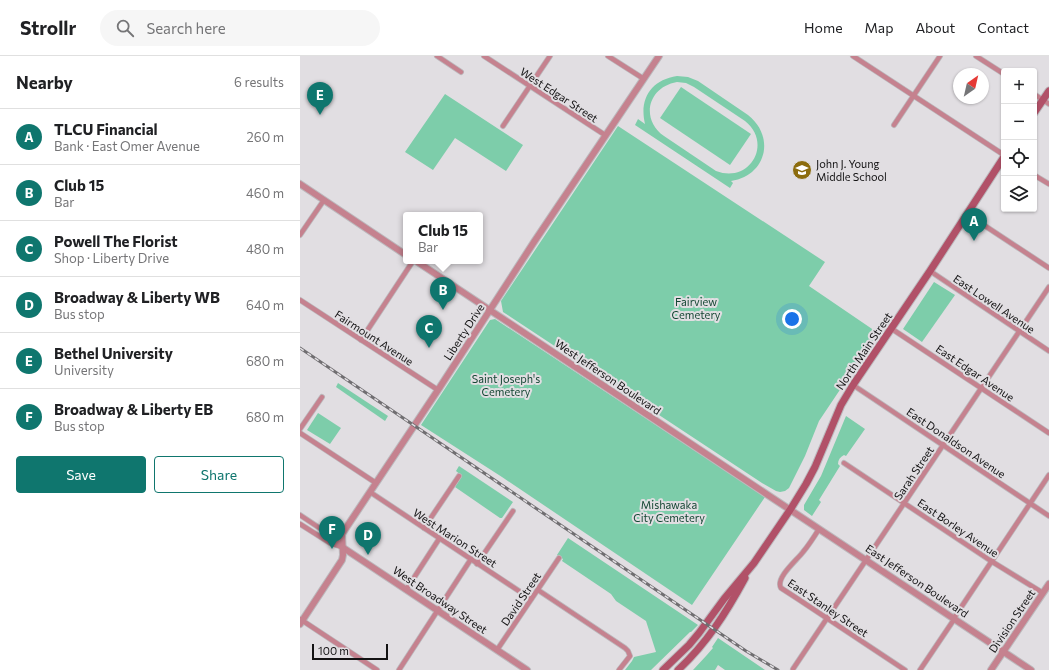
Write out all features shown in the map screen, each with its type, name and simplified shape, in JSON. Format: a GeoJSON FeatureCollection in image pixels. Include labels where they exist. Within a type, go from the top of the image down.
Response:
{"type":"FeatureCollection","features":[{"type":"Feature","properties":{"kind":"main road"},"geometry":{"type":"LineString","coordinates":[[1037,110],[1046,102],[1049,91]]}},
{"type":"Feature","properties":{"kind":"main road","name":"North Main Street"},"geometry":{"type":"LineString","coordinates":[[678,670],[709,637],[733,600],[754,563],[806,484],[815,467],[841,405],[930,272],[1001,161]]}},
{"type":"Feature","properties":{"kind":"main road","name":"North Main Street"},"geometry":{"type":"LineString","coordinates":[[663,670],[700,633],[724,599],[754,563]]}},
{"type":"Feature","properties":{"kind":"street"},"geometry":{"type":"LineString","coordinates":[[437,56],[461,72]]}},
{"type":"Feature","properties":{"kind":"street","name":"West Edgar Street"},"geometry":{"type":"LineString","coordinates":[[484,56],[605,135]]}},
{"type":"Feature","properties":{"kind":"street"},"geometry":{"type":"LineString","coordinates":[[503,126],[550,56]]}},
{"type":"Feature","properties":{"kind":"street"},"geometry":{"type":"LineString","coordinates":[[608,56],[644,79]]}},
{"type":"Feature","properties":{"kind":"street","name":"Liberty Drive"},"geometry":{"type":"LineString","coordinates":[[301,621],[342,560],[342,534],[534,242],[659,56]]}},
{"type":"Feature","properties":{"kind":"street"},"geometry":{"type":"LineString","coordinates":[[853,56],[1001,154]]}},
{"type":"Feature","properties":{"kind":"street"},"geometry":{"type":"LineString","coordinates":[[894,125],[940,56]]}},
{"type":"Feature","properties":{"kind":"street"},"geometry":{"type":"LineString","coordinates":[[976,56],[1001,72]]}},
{"type":"Feature","properties":{"kind":"street"},"geometry":{"type":"LineString","coordinates":[[1037,96],[1046,102]]}},
{"type":"Feature","properties":{"kind":"street"},"geometry":{"type":"LineString","coordinates":[[1036,176],[1049,184]]}},
{"type":"Feature","properties":{"kind":"street"},"geometry":{"type":"LineString","coordinates":[[300,184],[403,253]]}},
{"type":"Feature","properties":{"kind":"street"},"geometry":{"type":"LineString","coordinates":[[300,235],[324,200]]}},
{"type":"Feature","properties":{"kind":"street"},"geometry":{"type":"LineString","coordinates":[[967,214],[1049,268]]}},
{"type":"Feature","properties":{"kind":"street"},"geometry":{"type":"LineString","coordinates":[[361,340],[412,264]]}},
{"type":"Feature","properties":{"kind":"street","name":"West Jefferson Boulevard"},"geometry":{"type":"LineString","coordinates":[[419,264],[790,510]]}},
{"type":"Feature","properties":{"kind":"street","name":"East Lowell Avenue"},"geometry":{"type":"LineString","coordinates":[[930,272],[1049,351]]}},
{"type":"Feature","properties":{"kind":"street","name":"Sarah Street"},"geometry":{"type":"LineString","coordinates":[[793,669],[1049,287]]}},
{"type":"Feature","properties":{"kind":"street","name":"Fairmount Avenue"},"geometry":{"type":"LineString","coordinates":[[300,300],[438,390]]}},
{"type":"Feature","properties":{"kind":"street","name":"East Edgar Avenue"},"geometry":{"type":"LineString","coordinates":[[892,329],[1049,433]]}},
{"type":"Feature","properties":{"kind":"street","name":"East Donaldson Avenue"},"geometry":{"type":"LineString","coordinates":[[853,386],[1049,516]]}},
{"type":"Feature","properties":{"kind":"street"},"geometry":{"type":"LineString","coordinates":[[300,429],[322,397]]}},
{"type":"Feature","properties":{"kind":"street"},"geometry":{"type":"LineString","coordinates":[[300,433],[376,483]]}},
{"type":"Feature","properties":{"kind":"street","name":"East Borley Avenue"},"geometry":{"type":"LineString","coordinates":[[844,463],[1043,593]]}},
{"type":"Feature","properties":{"kind":"street"},"geometry":{"type":"LineString","coordinates":[[920,670],[1049,475]]}},
{"type":"Feature","properties":{"kind":"street"},"geometry":{"type":"LineString","coordinates":[[424,528],[459,476]]}},
{"type":"Feature","properties":{"kind":"street","name":"West Marion Street"},"geometry":{"type":"LineString","coordinates":[[370,492],[531,599]]}},
{"type":"Feature","properties":{"kind":"street","name":"East Jefferson Boulevard"},"geometry":{"type":"LineString","coordinates":[[790,510],[1031,670]]}},
{"type":"Feature","properties":{"kind":"street"},"geometry":{"type":"LineString","coordinates":[[477,564],[513,511]]}},
{"type":"Feature","properties":{"kind":"street","name":"West Broadway Street"},"geometry":{"type":"LineString","coordinates":[[300,515],[333,537],[342,547],[527,670]]}},
{"type":"Feature","properties":{"kind":"street","name":"West Broadway Street"},"geometry":{"type":"LineString","coordinates":[[300,524],[330,543],[342,547]]}},
{"type":"Feature","properties":{"kind":"street","name":"East Stanley Street"},"geometry":{"type":"LineString","coordinates":[[819,529],[804,551],[783,576],[780,581],[781,588],[905,670]]}},
{"type":"Feature","properties":{"kind":"street"},"geometry":{"type":"LineString","coordinates":[[406,590],[439,539]]}},
{"type":"Feature","properties":{"kind":"street","name":"David Street"},"geometry":{"type":"LineString","coordinates":[[497,650],[559,558]]}},
{"type":"Feature","properties":{"kind":"street"},"geometry":{"type":"LineString","coordinates":[[399,670],[470,559]]}},
{"type":"Feature","properties":{"kind":"street","name":"Division Street"},"geometry":{"type":"LineString","coordinates":[[991,670],[1049,584]]}},
{"type":"Feature","properties":{"kind":"street"},"geometry":{"type":"LineString","coordinates":[[538,590],[625,648],[630,656],[619,670]]}},
{"type":"Feature","properties":{"kind":"street"},"geometry":{"type":"LineString","coordinates":[[301,621],[377,670]]}},
{"type":"Feature","properties":{"kind":"green space"},"geometry":{"type":"Polygon","coordinates":[[[677,76],[688,77],[698,81],[748,115],[757,124],[762,134],[764,144],[763,154],[759,164],[752,172],[743,178],[731,181],[733,183],[730,188],[635,125],[638,119],[645,124],[644,107],[649,92],[654,86],[668,78],[677,76]],[[677,82],[667,85],[659,90],[654,97],[651,104],[650,113],[656,129],[716,171],[728,173],[739,172],[748,167],[754,159],[757,150],[757,140],[753,130],[745,121],[686,83],[677,82]]]}},
{"type":"Feature","properties":{"kind":"green space"},"geometry":{"type":"Polygon","coordinates":[[[681,87],[751,134],[730,165],[660,118],[681,87]]]}},
{"type":"Feature","properties":{"kind":"green space"},"geometry":{"type":"Polygon","coordinates":[[[445,94],[523,145],[506,171],[455,138],[433,170],[405,152],[445,94]]]}},
{"type":"Feature","properties":{"kind":"green space","name":"Fairview Cemetery"},"geometry":{"type":"Polygon","coordinates":[[[618,126],[825,262],[809,286],[878,333],[819,421],[805,456],[789,488],[785,491],[776,491],[762,483],[503,312],[501,301],[618,126]]]}},
{"type":"Feature","properties":{"kind":"green space"},"geometry":{"type":"Polygon","coordinates":[[[934,282],[955,295],[922,342],[903,329],[934,282]]]}},
{"type":"Feature","properties":{"kind":"green space","name":"Mishawaka City Cemetery"},"geometry":{"type":"Polygon","coordinates":[[[495,319],[765,497],[692,605],[502,477],[421,425],[490,320],[495,319]]]}},
{"type":"Feature","properties":{"kind":"green space"},"geometry":{"type":"Polygon","coordinates":[[[338,383],[388,416],[385,421],[336,387],[338,383]]]}},
{"type":"Feature","properties":{"kind":"green space"},"geometry":{"type":"Polygon","coordinates":[[[318,413],[341,428],[330,444],[307,430],[318,413]]]}},
{"type":"Feature","properties":{"kind":"green space"},"geometry":{"type":"Polygon","coordinates":[[[846,416],[865,429],[846,456],[844,455],[838,461],[840,466],[819,500],[821,502],[812,516],[804,510],[804,505],[821,476],[846,416]]]}},
{"type":"Feature","properties":{"kind":"green space"},"geometry":{"type":"Polygon","coordinates":[[[459,466],[513,502],[502,518],[455,487],[462,476],[456,471],[459,466]]]}},
{"type":"Feature","properties":{"kind":"green space"},"geometry":{"type":"Polygon","coordinates":[[[568,538],[698,625],[651,670],[625,670],[634,657],[656,652],[646,621],[616,601],[611,594],[562,561],[563,559],[557,555],[568,538]]]}},
{"type":"Feature","properties":{"kind":"green space"},"geometry":{"type":"Polygon","coordinates":[[[718,638],[765,670],[725,670],[718,665],[715,670],[693,670],[713,648],[712,647],[718,638]]]}},
{"type":"Feature","properties":{"kind":"railway"},"geometry":{"type":"LineString","coordinates":[[300,348],[746,651],[778,670]]}},
{"type":"Feature","properties":{"kind":"place","name":"Bethel University"},"geometry":{"type":"Point","coordinates":[320,115]}},
{"type":"Feature","properties":{"kind":"place","name":"John J. Young Middle School"},"geometry":{"type":"Point","coordinates":[802,170]}},
{"type":"Feature","properties":{"kind":"place","name":"TLCU Financial"},"geometry":{"type":"Point","coordinates":[974,241]}},
{"type":"Feature","properties":{"kind":"place","name":"Club 15"},"geometry":{"type":"Point","coordinates":[443,310]}},
{"type":"Feature","properties":{"kind":"place","name":"Powell The Florist"},"geometry":{"type":"Point","coordinates":[429,348]}},
{"type":"Feature","properties":{"kind":"place","name":"Broadway & Liberty EB"},"geometry":{"type":"Point","coordinates":[332,549]}},
{"type":"Feature","properties":{"kind":"place","name":"Broadway & Liberty WB"},"geometry":{"type":"Point","coordinates":[368,555]}},
{"type":"Feature","properties":{"kind":"park label","name":"Saint Joseph's Cemetery"},"geometry":{"type":"Point","coordinates":[506,385]}}]}
